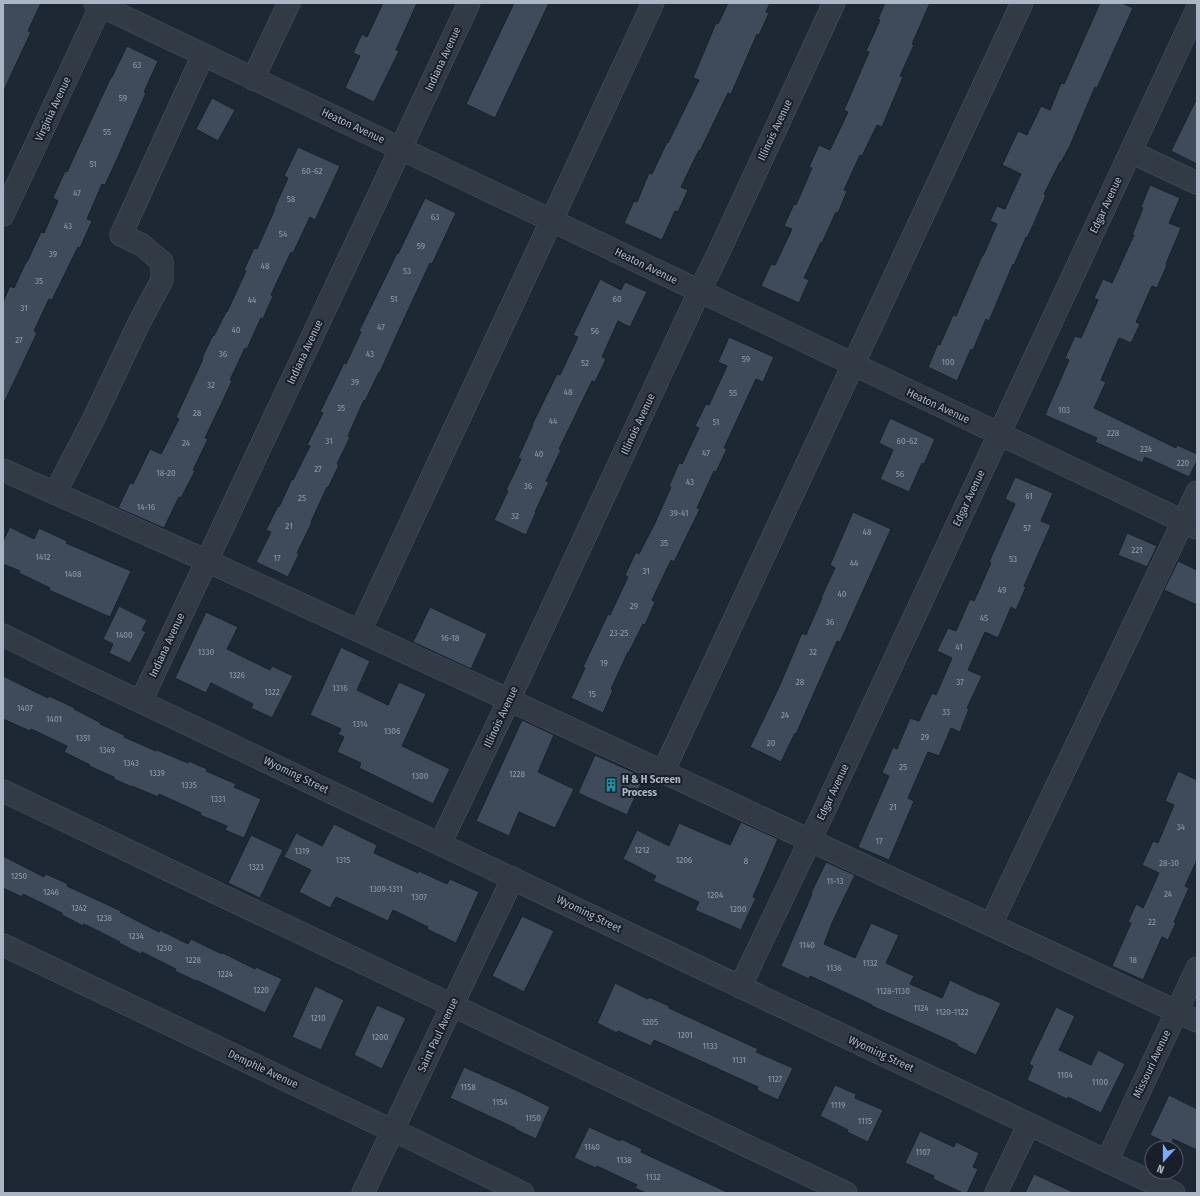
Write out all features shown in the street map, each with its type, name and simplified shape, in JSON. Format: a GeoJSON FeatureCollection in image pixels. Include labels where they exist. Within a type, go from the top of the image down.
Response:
{"type":"FeatureCollection","features":[{"type":"Feature","properties":{"kind":"street"},"geometry":{"type":"LineString","coordinates":[[253,79],[289,3]]}},
{"type":"Feature","properties":{"kind":"street","name":"Indiana Avenue"},"geometry":{"type":"LineString","coordinates":[[141,701],[469,3]]}},
{"type":"Feature","properties":{"kind":"street"},"geometry":{"type":"LineString","coordinates":[[360,631],[653,3]]}},
{"type":"Feature","properties":{"kind":"street","name":"Illinois Avenue"},"geometry":{"type":"LineString","coordinates":[[440,844],[509,700],[834,3]]}},
{"type":"Feature","properties":{"kind":"street"},"geometry":{"type":"LineString","coordinates":[[664,772],[852,365],[1022,3]]}},
{"type":"Feature","properties":{"kind":"street","name":"Heaton Avenue"},"geometry":{"type":"LineString","coordinates":[[99,4],[699,292],[1190,525]]}},
{"type":"Feature","properties":{"kind":"street","name":"Virginia Avenue"},"geometry":{"type":"LineString","coordinates":[[3,215],[99,4]]}},
{"type":"Feature","properties":{"kind":"street","name":"Edgar Avenue"},"geometry":{"type":"LineString","coordinates":[[740,986],[810,840],[1195,16]]}},
{"type":"Feature","properties":{"kind":"street"},"geometry":{"type":"LineString","coordinates":[[55,493],[94,418],[139,323],[162,280],[162,262],[142,245],[121,234],[203,55]]}},
{"type":"Feature","properties":{"kind":"street"},"geometry":{"type":"LineString","coordinates":[[1131,152],[1197,183]]}},
{"type":"Feature","properties":{"kind":"street"},"geometry":{"type":"LineString","coordinates":[[3,470],[360,631],[1197,1021]]}},
{"type":"Feature","properties":{"kind":"street"},"geometry":{"type":"LineString","coordinates":[[991,924],[1190,525],[1197,492]]}},
{"type":"Feature","properties":{"kind":"street","name":"Wyoming Street"},"geometry":{"type":"LineString","coordinates":[[3,635],[1174,1193]]}},
{"type":"Feature","properties":{"kind":"street"},"geometry":{"type":"LineString","coordinates":[[3,791],[846,1193]]}},
{"type":"Feature","properties":{"kind":"street","name":"Saint Paul Avenue"},"geometry":{"type":"LineString","coordinates":[[363,1193],[486,932],[514,878]]}},
{"type":"Feature","properties":{"kind":"street","name":"Demphle Avenue"},"geometry":{"type":"LineString","coordinates":[[3,945],[523,1193]]}},
{"type":"Feature","properties":{"kind":"street","name":"Missouri Avenue"},"geometry":{"type":"LineString","coordinates":[[1107,1161],[1197,968]]}},
{"type":"Feature","properties":{"kind":"street"},"geometry":{"type":"LineString","coordinates":[[996,1193],[1029,1124]]}},
{"type":"Feature","properties":{"kind":"building"},"geometry":{"type":"Polygon","coordinates":[[[3,3],[41,3],[28,31],[31,32],[3,92],[3,3]]]}},
{"type":"Feature","properties":{"kind":"building"},"geometry":{"type":"Polygon","coordinates":[[[383,3],[417,3],[396,50],[399,51],[374,102],[345,88],[360,56],[353,53],[362,34],[367,37],[383,3]]]}},
{"type":"Feature","properties":{"kind":"building"},"geometry":{"type":"Polygon","coordinates":[[[514,3],[549,3],[495,118],[466,104],[514,3]]]}},
{"type":"Feature","properties":{"kind":"building"},"geometry":{"type":"Polygon","coordinates":[[[728,3],[770,3],[766,12],[769,13],[759,35],[757,34],[731,94],[728,93],[681,187],[688,190],[678,212],[675,211],[662,240],[624,223],[634,201],[637,202],[649,173],[652,174],[699,80],[693,78],[716,23],[718,24],[728,3]]]}},
{"type":"Feature","properties":{"kind":"building"},"geometry":{"type":"Polygon","coordinates":[[[885,3],[930,3],[912,44],[914,45],[900,76],[903,77],[882,127],[877,125],[862,156],[860,155],[844,190],[847,191],[838,213],[836,212],[804,278],[809,280],[799,303],[761,286],[771,264],[775,265],[792,229],[784,226],[794,204],[796,205],[812,168],[809,167],[819,145],[830,150],[848,112],[844,110],[869,52],[866,51],[880,20],[878,19],[885,3]]]}},
{"type":"Feature","properties":{"kind":"building"},"geometry":{"type":"Polygon","coordinates":[[[1100,3],[1122,3],[1133,8],[1097,88],[1095,87],[1069,148],[1060,162],[1044,194],[1046,195],[1034,223],[1027,238],[1026,237],[1014,265],[1013,264],[989,321],[986,319],[973,350],[971,349],[957,381],[928,367],[938,344],[940,345],[953,315],[956,316],[997,224],[990,221],[997,206],[1005,209],[1021,174],[1002,165],[1018,131],[1027,135],[1041,106],[1050,110],[1061,83],[1064,84],[1100,3]]]}},
{"type":"Feature","properties":{"kind":"building"},"geometry":{"type":"Polygon","coordinates":[[[127,46],[158,61],[144,92],[146,93],[117,159],[105,185],[102,184],[87,219],[92,221],[80,248],[78,247],[52,300],[49,299],[34,331],[37,333],[3,405],[3,302],[10,286],[14,288],[41,232],[44,233],[58,201],[53,198],[65,171],[67,172],[127,46]]]}},
{"type":"Feature","properties":{"kind":"building"},"geometry":{"type":"Polygon","coordinates":[[[212,98],[235,110],[218,141],[196,129],[212,98]]]}},
{"type":"Feature","properties":{"kind":"building"},"geometry":{"type":"Polygon","coordinates":[[[1197,98],[1197,164],[1171,151],[1197,98]]]}},
{"type":"Feature","properties":{"kind":"building"},"geometry":{"type":"Polygon","coordinates":[[[298,147],[340,166],[315,220],[310,217],[293,253],[291,252],[271,295],[273,296],[263,319],[261,318],[247,349],[245,348],[230,380],[232,381],[205,438],[208,439],[193,470],[195,471],[181,498],[179,497],[164,528],[118,508],[130,483],[133,484],[150,449],[161,454],[179,419],[176,417],[203,359],[202,358],[213,335],[214,336],[227,312],[246,271],[244,270],[254,248],[257,249],[275,209],[288,178],[284,176],[298,147]]]}},
{"type":"Feature","properties":{"kind":"building"},"geometry":{"type":"Polygon","coordinates":[[[1150,185],[1180,198],[1169,223],[1181,228],[1157,288],[1152,286],[1136,322],[1140,324],[1131,343],[1119,338],[1101,380],[1106,382],[1094,408],[1176,448],[1177,445],[1197,454],[1197,461],[1189,477],[1145,457],[1142,463],[1095,442],[1097,438],[1045,415],[1069,360],[1065,358],[1075,336],[1081,338],[1098,300],[1094,298],[1103,279],[1112,283],[1134,235],[1132,235],[1143,208],[1141,207],[1150,185]]]}},
{"type":"Feature","properties":{"kind":"building"},"geometry":{"type":"Polygon","coordinates":[[[425,198],[456,213],[432,264],[430,263],[380,372],[365,401],[364,400],[348,436],[350,437],[337,464],[339,465],[311,522],[297,553],[299,554],[288,577],[256,562],[271,532],[266,530],[310,446],[307,445],[323,413],[320,412],[344,363],[346,364],[361,332],[359,331],[425,198]]]}},
{"type":"Feature","properties":{"kind":"building"},"geometry":{"type":"Polygon","coordinates":[[[600,279],[621,290],[625,282],[647,292],[630,327],[618,321],[602,357],[606,359],[595,382],[592,381],[559,449],[561,450],[546,481],[549,482],[526,535],[494,520],[521,459],[518,458],[532,425],[557,374],[560,375],[578,337],[573,335],[600,279]]]}},
{"type":"Feature","properties":{"kind":"building"},"geometry":{"type":"Polygon","coordinates":[[[729,337],[774,357],[763,382],[756,379],[724,448],[727,449],[716,472],[714,471],[697,508],[700,509],[674,562],[671,560],[652,600],[655,602],[645,625],[643,624],[628,652],[611,689],[613,690],[603,713],[571,698],[585,668],[583,667],[608,614],[610,615],[628,577],[625,575],[636,552],[639,554],[654,525],[671,487],[669,486],[679,463],[682,464],[699,428],[695,426],[706,404],[709,405],[727,366],[718,362],[729,337]]]}},
{"type":"Feature","properties":{"kind":"building"},"geometry":{"type":"Polygon","coordinates":[[[890,418],[935,439],[909,492],[880,479],[893,450],[879,443],[890,418]]]}},
{"type":"Feature","properties":{"kind":"building"},"geometry":{"type":"Polygon","coordinates":[[[1015,477],[1053,493],[1041,521],[1051,525],[1024,586],[1026,587],[1016,610],[1011,607],[998,638],[985,632],[968,670],[982,676],[967,708],[969,709],[960,732],[951,728],[939,756],[928,752],[908,798],[914,801],[889,860],[858,847],[889,776],[882,773],[893,747],[897,749],[910,718],[919,721],[932,693],[936,695],[952,658],[937,651],[948,628],[956,631],[970,599],[974,601],[991,563],[989,562],[1015,504],[1005,499],[1015,477]]]}},
{"type":"Feature","properties":{"kind":"building"},"geometry":{"type":"Polygon","coordinates":[[[853,512],[891,529],[840,642],[837,641],[796,734],[795,733],[781,762],[750,747],[779,687],[802,633],[806,635],[835,568],[830,565],[853,512]]]}},
{"type":"Feature","properties":{"kind":"building"},"geometry":{"type":"Polygon","coordinates":[[[10,527],[34,539],[39,528],[67,541],[66,543],[131,571],[110,617],[49,590],[50,588],[19,573],[20,571],[3,564],[3,541],[10,527]]]}},
{"type":"Feature","properties":{"kind":"building"},"geometry":{"type":"Polygon","coordinates":[[[1127,533],[1157,546],[1147,567],[1118,555],[1127,533]]]}},
{"type":"Feature","properties":{"kind":"building"},"geometry":{"type":"Polygon","coordinates":[[[1178,561],[1197,570],[1197,605],[1164,590],[1178,561]]]}},
{"type":"Feature","properties":{"kind":"building"},"geometry":{"type":"Polygon","coordinates":[[[119,606],[147,620],[142,630],[146,632],[130,663],[109,653],[113,644],[103,639],[119,606]]]}},
{"type":"Feature","properties":{"kind":"building"},"geometry":{"type":"Polygon","coordinates":[[[430,607],[487,634],[471,669],[413,642],[430,607]]]}},
{"type":"Feature","properties":{"kind":"building"},"geometry":{"type":"Polygon","coordinates":[[[206,612],[238,627],[227,649],[270,670],[272,666],[293,676],[272,718],[251,708],[253,704],[211,683],[206,693],[175,678],[206,612]]]}},
{"type":"Feature","properties":{"kind":"building"},"geometry":{"type":"Polygon","coordinates":[[[341,647],[370,661],[357,690],[388,705],[399,682],[426,694],[402,746],[450,769],[433,804],[359,768],[361,763],[337,752],[344,737],[338,734],[341,729],[310,715],[341,647]]]}},
{"type":"Feature","properties":{"kind":"building"},"geometry":{"type":"Polygon","coordinates":[[[3,676],[48,698],[49,696],[75,708],[74,709],[101,723],[100,724],[124,735],[124,737],[156,751],[157,750],[188,763],[189,761],[207,769],[206,771],[236,784],[234,787],[261,799],[244,838],[225,830],[227,826],[200,815],[201,813],[159,794],[158,797],[114,779],[114,777],[89,766],[90,765],[64,752],[67,746],[31,729],[30,731],[3,719],[3,676]]]}},
{"type":"Feature","properties":{"kind":"building"},"geometry":{"type":"Polygon","coordinates":[[[522,720],[554,735],[538,772],[574,789],[555,828],[519,812],[509,836],[476,821],[522,720]]]}},
{"type":"Feature","properties":{"kind":"building","name":"H & H Screen Process"},"geometry":{"type":"Polygon","coordinates":[[[595,755],[644,777],[627,815],[578,793],[595,755]]]}},
{"type":"Feature","properties":{"kind":"building"},"geometry":{"type":"Polygon","coordinates":[[[1178,771],[1197,780],[1197,860],[1185,886],[1189,888],[1174,922],[1176,923],[1168,940],[1162,937],[1143,980],[1112,966],[1131,923],[1128,922],[1136,904],[1143,908],[1159,873],[1142,865],[1153,841],[1158,843],[1174,805],[1165,801],[1178,771]]]}},
{"type":"Feature","properties":{"kind":"building"},"geometry":{"type":"Polygon","coordinates":[[[741,822],[778,839],[753,897],[756,898],[741,930],[695,910],[699,902],[653,881],[656,876],[623,859],[637,830],[669,846],[679,823],[730,845],[741,822]]]}},
{"type":"Feature","properties":{"kind":"building"},"geometry":{"type":"Polygon","coordinates":[[[334,824],[377,845],[374,853],[418,873],[419,871],[447,884],[450,879],[479,892],[456,943],[393,910],[388,921],[336,897],[330,908],[299,892],[311,870],[284,857],[296,833],[322,846],[334,824]]]}},
{"type":"Feature","properties":{"kind":"building"},"geometry":{"type":"Polygon","coordinates":[[[251,835],[283,850],[260,898],[228,883],[251,835]]]}},
{"type":"Feature","properties":{"kind":"building"},"geometry":{"type":"Polygon","coordinates":[[[3,856],[44,877],[46,874],[68,884],[67,886],[121,911],[120,912],[159,932],[160,930],[188,944],[191,939],[255,969],[256,967],[282,979],[265,1013],[175,971],[176,969],[142,952],[141,954],[84,924],[83,926],[62,915],[62,913],[23,894],[22,897],[3,888],[3,856]]]}},
{"type":"Feature","properties":{"kind":"building"},"geometry":{"type":"Polygon","coordinates":[[[826,862],[855,875],[832,923],[824,944],[855,958],[871,923],[899,935],[886,963],[914,976],[910,984],[942,998],[950,980],[1001,1003],[976,1055],[957,1046],[957,1044],[810,976],[809,979],[781,966],[812,894],[811,893],[826,862]]]}},
{"type":"Feature","properties":{"kind":"building"},"geometry":{"type":"Polygon","coordinates":[[[522,916],[554,931],[524,992],[492,976],[522,916]]]}},
{"type":"Feature","properties":{"kind":"building"},"geometry":{"type":"Polygon","coordinates":[[[615,983],[648,999],[649,997],[669,1006],[669,1008],[758,1049],[756,1052],[793,1068],[778,1100],[757,1090],[758,1087],[654,1040],[651,1046],[618,1031],[617,1033],[597,1023],[615,983]]]}},
{"type":"Feature","properties":{"kind":"building"},"geometry":{"type":"Polygon","coordinates":[[[315,986],[344,1000],[321,1050],[292,1037],[315,986]]]}},
{"type":"Feature","properties":{"kind":"building"},"geometry":{"type":"Polygon","coordinates":[[[377,1005],[406,1018],[382,1069],[354,1055],[377,1005]]]}},
{"type":"Feature","properties":{"kind":"building"},"geometry":{"type":"Polygon","coordinates":[[[1056,1007],[1075,1016],[1059,1050],[1091,1065],[1098,1050],[1125,1064],[1101,1113],[1027,1080],[1033,1066],[1029,1064],[1056,1007]]]}},
{"type":"Feature","properties":{"kind":"building"},"geometry":{"type":"Polygon","coordinates":[[[464,1067],[550,1107],[536,1139],[450,1098],[464,1067]]]}},
{"type":"Feature","properties":{"kind":"building"},"geometry":{"type":"Polygon","coordinates":[[[835,1085],[856,1094],[855,1098],[883,1110],[868,1142],[847,1132],[848,1130],[820,1116],[835,1085]]]}},
{"type":"Feature","properties":{"kind":"building"},"geometry":{"type":"Polygon","coordinates":[[[1169,1095],[1197,1109],[1197,1150],[1184,1144],[1184,1140],[1160,1140],[1150,1135],[1169,1095]]]}},
{"type":"Feature","properties":{"kind":"building"},"geometry":{"type":"Polygon","coordinates":[[[589,1127],[620,1141],[621,1139],[642,1149],[641,1152],[729,1193],[646,1193],[635,1188],[637,1185],[597,1166],[596,1168],[574,1158],[589,1127]]]}},
{"type":"Feature","properties":{"kind":"building"},"geometry":{"type":"Polygon","coordinates":[[[920,1131],[954,1147],[956,1142],[979,1153],[973,1167],[978,1169],[967,1193],[963,1193],[933,1179],[934,1176],[905,1163],[920,1131]]]}},
{"type":"Feature","properties":{"kind":"building"},"geometry":{"type":"Polygon","coordinates":[[[1034,1174],[1075,1193],[1025,1193],[1034,1174]]]}},
{"type":"Feature","properties":{"kind":"place","name":"H & H Screen Process"},"geometry":{"type":"Point","coordinates":[611,785]}}]}
